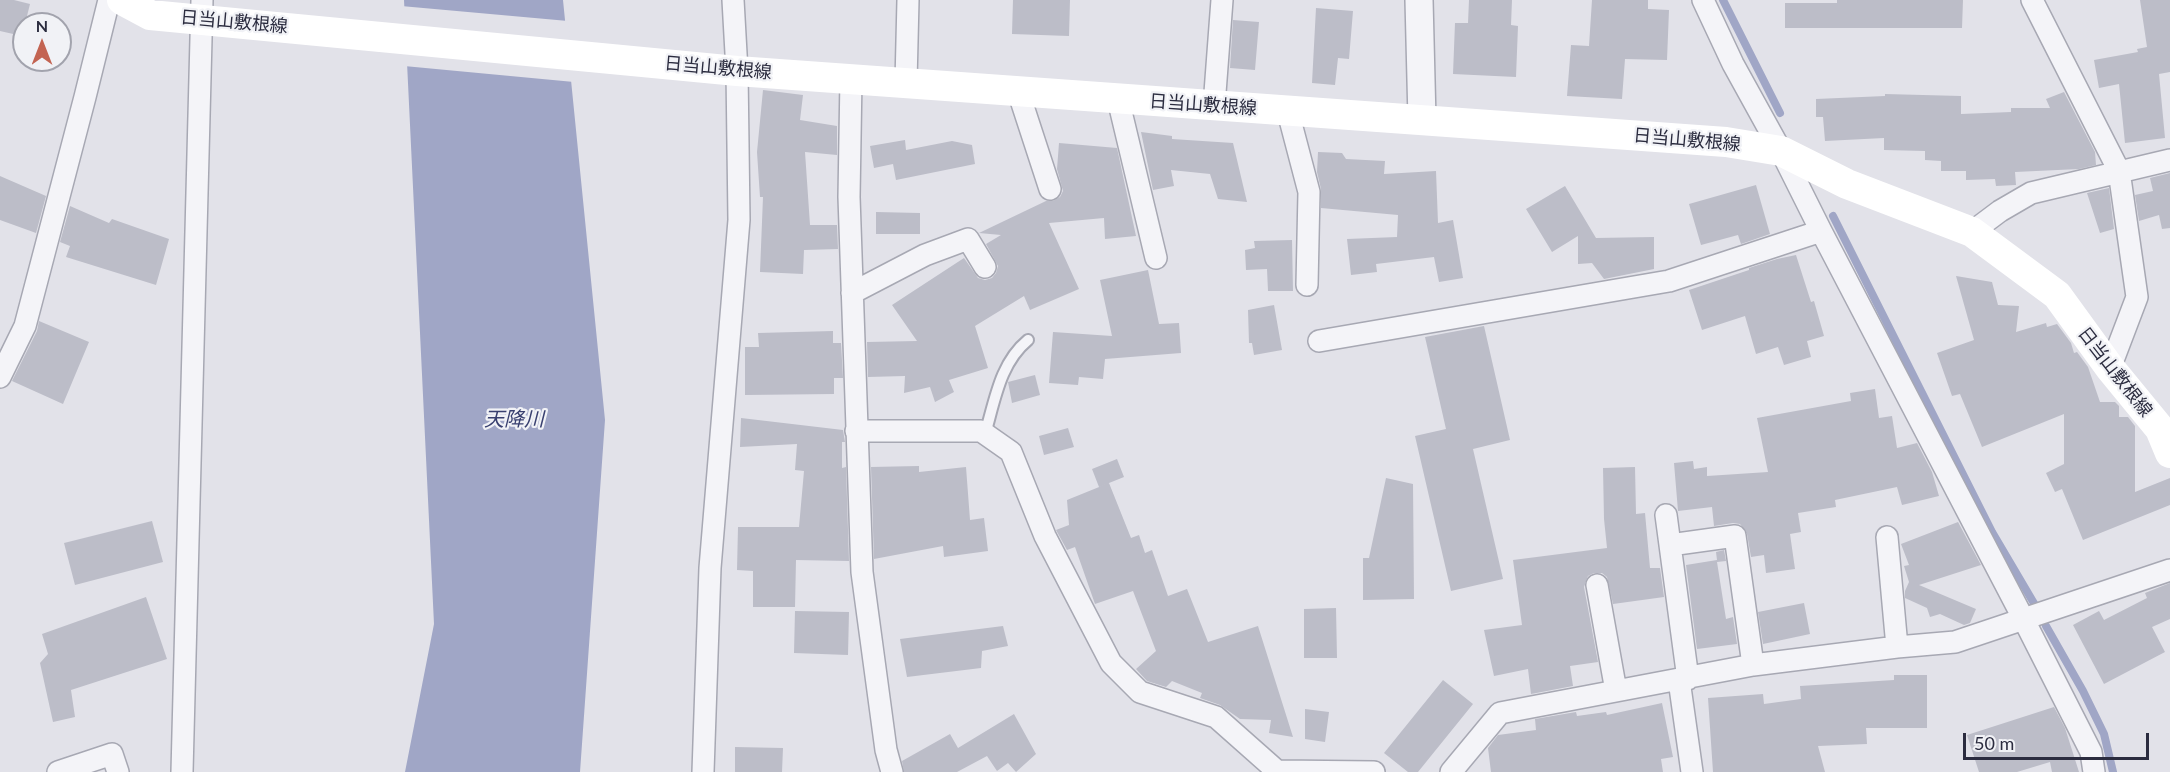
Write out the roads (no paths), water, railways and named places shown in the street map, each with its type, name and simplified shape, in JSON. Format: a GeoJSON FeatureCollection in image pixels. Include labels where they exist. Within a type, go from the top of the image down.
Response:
{"type":"FeatureCollection","features":[{"type":"Feature","properties":{"kind":"main road","name":"日当山敷根線"},"geometry":{"type":"LineString","coordinates":[[122,0],[150,15],[201,9],[725,70],[1726,142],[1781,151],[1847,184],[1972,232],[2057,296],[2110,368],[2167,436]]}},
{"type":"Feature","properties":{"kind":"street"},"geometry":{"type":"LineString","coordinates":[[0,377],[25,326],[86,97],[109,0]]}},
{"type":"Feature","properties":{"kind":"street"},"geometry":{"type":"LineString","coordinates":[[703,772],[710,568],[739,220],[725,70],[733,0]]}},
{"type":"Feature","properties":{"kind":"street"},"geometry":{"type":"LineString","coordinates":[[906,82],[908,0]]}},
{"type":"Feature","properties":{"kind":"street"},"geometry":{"type":"LineString","coordinates":[[1214,106],[1222,0]]}},
{"type":"Feature","properties":{"kind":"street"},"geometry":{"type":"LineString","coordinates":[[1419,0],[1422,120]]}},
{"type":"Feature","properties":{"kind":"street"},"geometry":{"type":"LineString","coordinates":[[1704,0],[1733,63],[1781,151],[2091,752],[2094,772]]}},
{"type":"Feature","properties":{"kind":"street"},"geometry":{"type":"LineString","coordinates":[[2032,0],[2120,171],[2137,297],[2110,368]]}},
{"type":"Feature","properties":{"kind":"street"},"geometry":{"type":"LineString","coordinates":[[182,772],[201,9]]}},
{"type":"Feature","properties":{"kind":"street"},"geometry":{"type":"LineString","coordinates":[[851,78],[849,197],[862,572],[891,772]]}},
{"type":"Feature","properties":{"kind":"street"},"geometry":{"type":"LineString","coordinates":[[1018,91],[1050,189]]}},
{"type":"Feature","properties":{"kind":"street"},"geometry":{"type":"LineString","coordinates":[[1118,99],[1156,258]]}},
{"type":"Feature","properties":{"kind":"street"},"geometry":{"type":"LineString","coordinates":[[1288,112],[1310,192],[1307,285]]}},
{"type":"Feature","properties":{"kind":"street"},"geometry":{"type":"LineString","coordinates":[[1972,232],[2000,211],[2031,193],[2170,160]]}},
{"type":"Feature","properties":{"kind":"street"},"geometry":{"type":"LineString","coordinates":[[1319,341],[1669,281],[1821,231]]}},
{"type":"Feature","properties":{"kind":"street"},"geometry":{"type":"LineString","coordinates":[[852,293],[925,255],[968,239],[985,267]]}},
{"type":"Feature","properties":{"kind":"street"},"geometry":{"type":"LineString","coordinates":[[856,431],[981,431],[1011,452],[1045,537],[1111,663],[1140,692],[1216,717],[1277,771],[1374,772]]}},
{"type":"Feature","properties":{"kind":"street"},"geometry":{"type":"LineString","coordinates":[[1666,515],[1692,772]]}},
{"type":"Feature","properties":{"kind":"street"},"geometry":{"type":"LineString","coordinates":[[1670,545],[1735,537],[1753,665]]}},
{"type":"Feature","properties":{"kind":"street"},"geometry":{"type":"LineString","coordinates":[[1887,537],[1897,647]]}},
{"type":"Feature","properties":{"kind":"street"},"geometry":{"type":"LineString","coordinates":[[1450,772],[1500,713],[1753,665],[1955,642],[2170,570]]}},
{"type":"Feature","properties":{"kind":"street"},"geometry":{"type":"LineString","coordinates":[[1597,585],[1616,691]]}},
{"type":"Feature","properties":{"kind":"street"},"geometry":{"type":"LineString","coordinates":[[58,772],[112,754],[118,772]]}},
{"type":"Feature","properties":{"kind":"lane"},"geometry":{"type":"LineString","coordinates":[[985,434],[1005,367],[1016,350],[1028,340]]}},
{"type":"Feature","properties":{"kind":"water","name":"天降川"},"geometry":{"type":"Polygon","coordinates":[[[404,0],[563,0],[605,420],[580,772],[405,772],[434,624],[404,0]]]}},
{"type":"Feature","properties":{"kind":"waterway"},"geometry":{"type":"LineString","coordinates":[[1723,0],[1780,113]]}},
{"type":"Feature","properties":{"kind":"waterway"},"geometry":{"type":"LineString","coordinates":[[1833,216],[1992,532],[2035,605]]}},
{"type":"Feature","properties":{"kind":"waterway"},"geometry":{"type":"LineString","coordinates":[[2046,626],[2083,691],[2104,734],[2113,772]]}}]}
